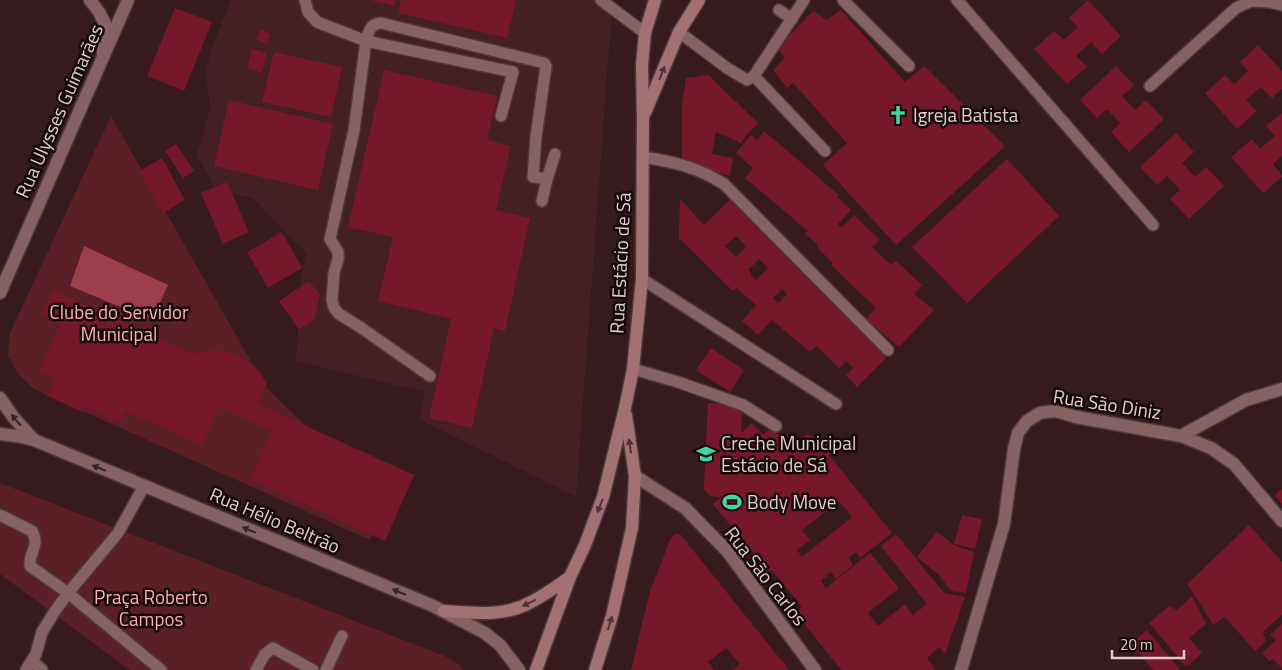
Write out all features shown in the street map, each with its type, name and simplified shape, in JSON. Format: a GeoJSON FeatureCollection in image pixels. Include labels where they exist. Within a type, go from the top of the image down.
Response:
{"type":"FeatureCollection","features":[{"type":"Feature","properties":{"kind":"main road","name":"Rua Estácio de Sá"},"geometry":{"type":"LineString","coordinates":[[536,670],[570,577],[603,497],[625,408],[632,369],[642,279],[642,65],[645,33],[654,0]]}},
{"type":"Feature","properties":{"kind":"main road"},"geometry":{"type":"LineString","coordinates":[[643,118],[679,32],[699,0]]}},
{"type":"Feature","properties":{"kind":"main road","name":"Rua Estácio de Sá"},"geometry":{"type":"LineString","coordinates":[[595,670],[612,616],[632,528],[634,476],[625,408]]}},
{"type":"Feature","properties":{"kind":"main road"},"geometry":{"type":"LineString","coordinates":[[444,611],[488,614],[517,608],[530,603],[570,577]]}},
{"type":"Feature","properties":{"kind":"street"},"geometry":{"type":"LineString","coordinates":[[90,0],[106,26],[103,58]]}},
{"type":"Feature","properties":{"kind":"street","name":"Rua Ulysses Guimarães"},"geometry":{"type":"LineString","coordinates":[[0,293],[128,0]]}},
{"type":"Feature","properties":{"kind":"street","name":"Rua São Diniz"},"geometry":{"type":"LineString","coordinates":[[961,670],[1004,524],[1014,449],[1018,433],[1027,421],[1040,413],[1055,412],[1181,436],[1246,400],[1282,389]]}},
{"type":"Feature","properties":{"kind":"street"},"geometry":{"type":"LineString","coordinates":[[0,398],[14,418],[34,440]]}},
{"type":"Feature","properties":{"kind":"street","name":"Rua Hélio Beltrão"},"geometry":{"type":"LineString","coordinates":[[0,434],[34,440],[444,611],[485,633],[500,645],[519,670]]}},
{"type":"Feature","properties":{"kind":"street"},"geometry":{"type":"LineString","coordinates":[[1181,436],[1211,448],[1234,464],[1282,521]]}},
{"type":"Feature","properties":{"kind":"street","name":"Rua São Carlos"},"geometry":{"type":"LineString","coordinates":[[634,476],[685,508],[727,551],[814,670]]}},
{"type":"Feature","properties":{"kind":"lane"},"geometry":{"type":"LineString","coordinates":[[306,0],[308,12],[317,22],[366,41],[513,72],[500,116]]}},
{"type":"Feature","properties":{"kind":"lane"},"geometry":{"type":"LineString","coordinates":[[601,0],[645,33]]}},
{"type":"Feature","properties":{"kind":"lane"},"geometry":{"type":"LineString","coordinates":[[679,32],[727,68],[746,80],[750,79],[754,76],[804,0]]}},
{"type":"Feature","properties":{"kind":"lane"},"geometry":{"type":"LineString","coordinates":[[843,0],[909,66]]}},
{"type":"Feature","properties":{"kind":"lane"},"geometry":{"type":"LineString","coordinates":[[957,0],[1153,225]]}},
{"type":"Feature","properties":{"kind":"lane"},"geometry":{"type":"LineString","coordinates":[[1150,86],[1236,8],[1251,1],[1282,5]]}},
{"type":"Feature","properties":{"kind":"lane"},"geometry":{"type":"LineString","coordinates":[[779,10],[792,19]]}},
{"type":"Feature","properties":{"kind":"lane"},"geometry":{"type":"LineString","coordinates":[[430,376],[339,314],[334,308],[332,300],[338,252],[330,239],[354,130],[366,41],[370,27],[376,23],[381,23],[544,63],[546,66],[536,136],[533,177],[547,180]]}},
{"type":"Feature","properties":{"kind":"lane"},"geometry":{"type":"LineString","coordinates":[[754,76],[825,151]]}},
{"type":"Feature","properties":{"kind":"lane"},"geometry":{"type":"LineString","coordinates":[[542,201],[555,154]]}},
{"type":"Feature","properties":{"kind":"lane"},"geometry":{"type":"LineString","coordinates":[[643,157],[674,162],[700,171],[724,184],[888,350]]}},
{"type":"Feature","properties":{"kind":"lane"},"geometry":{"type":"LineString","coordinates":[[642,279],[836,404]]}},
{"type":"Feature","properties":{"kind":"lane"},"geometry":{"type":"LineString","coordinates":[[632,369],[678,382],[743,405],[776,426]]}},
{"type":"Feature","properties":{"kind":"lane"},"geometry":{"type":"LineString","coordinates":[[42,670],[29,666],[36,654],[42,632],[68,593],[118,532],[144,486]]}},
{"type":"Feature","properties":{"kind":"lane"},"geometry":{"type":"LineString","coordinates":[[0,515],[32,531],[36,541],[30,566],[68,593],[161,670]]}},
{"type":"Feature","properties":{"kind":"lane"},"geometry":{"type":"LineString","coordinates":[[326,670],[342,636]]}},
{"type":"Feature","properties":{"kind":"lane"},"geometry":{"type":"LineString","coordinates":[[256,670],[265,654],[273,648],[312,670]]}},
{"type":"Feature","properties":{"kind":"shaded area"},"geometry":{"type":"Polygon","coordinates":[[[231,0],[606,0],[612,7],[576,497],[419,419],[425,392],[296,361],[301,281],[306,253],[253,198],[216,190],[197,155],[210,109],[206,72],[211,49],[231,0]]]}},
{"type":"Feature","properties":{"kind":"shaded area"},"geometry":{"type":"Polygon","coordinates":[[[84,246],[168,285],[152,320],[70,286],[84,246]]]}},
{"type":"Feature","properties":{"kind":"green space","name":"Clube do Servidor Municipal"},"geometry":{"type":"Polygon","coordinates":[[[111,116],[265,386],[308,428],[400,472],[370,540],[34,389],[18,374],[8,356],[10,333],[111,116]]]}},
{"type":"Feature","properties":{"kind":"green space","name":"Praça Roberto Campos"},"geometry":{"type":"Polygon","coordinates":[[[0,483],[447,657],[461,666],[463,670],[130,670],[0,574],[0,483]]]}},
{"type":"Feature","properties":{"kind":"building"},"geometry":{"type":"Polygon","coordinates":[[[370,0],[395,0],[394,6],[370,0]]]}},
{"type":"Feature","properties":{"kind":"building"},"geometry":{"type":"Polygon","coordinates":[[[401,0],[516,0],[507,38],[398,13],[401,0]]]}},
{"type":"Feature","properties":{"kind":"building"},"geometry":{"type":"Polygon","coordinates":[[[1088,0],[1121,36],[1102,54],[1091,42],[1076,56],[1087,67],[1067,84],[1034,49],[1054,31],[1064,40],[1078,27],[1069,18],[1088,0]]]}},
{"type":"Feature","properties":{"kind":"building"},"geometry":{"type":"Polygon","coordinates":[[[175,8],[212,22],[184,91],[147,76],[175,8]]]}},
{"type":"Feature","properties":{"kind":"building","name":"Igreja Batista"},"geometry":{"type":"Polygon","coordinates":[[[841,10],[905,82],[924,66],[1005,146],[896,245],[823,165],[847,143],[793,83],[787,88],[773,70],[785,58],[777,48],[813,11],[827,20],[841,10]]]}},
{"type":"Feature","properties":{"kind":"building"},"geometry":{"type":"Polygon","coordinates":[[[261,29],[271,34],[266,44],[256,39],[261,29]]]}},
{"type":"Feature","properties":{"kind":"building"},"geometry":{"type":"Polygon","coordinates":[[[1258,45],[1282,71],[1282,89],[1272,98],[1261,87],[1246,100],[1257,111],[1237,129],[1205,93],[1225,75],[1234,84],[1248,71],[1240,62],[1258,45]]]}},
{"type":"Feature","properties":{"kind":"building"},"geometry":{"type":"Polygon","coordinates":[[[252,49],[267,53],[262,73],[247,68],[252,49]]]}},
{"type":"Feature","properties":{"kind":"building"},"geometry":{"type":"Polygon","coordinates":[[[274,52],[342,67],[331,117],[262,102],[274,52]]]}},
{"type":"Feature","properties":{"kind":"building"},"geometry":{"type":"Polygon","coordinates":[[[1116,66],[1134,85],[1122,96],[1135,110],[1146,100],[1164,119],[1129,152],[1111,132],[1120,123],[1107,109],[1097,118],[1080,100],[1116,66]]]}},
{"type":"Feature","properties":{"kind":"building"},"geometry":{"type":"Polygon","coordinates":[[[384,70],[497,96],[487,140],[511,146],[496,210],[530,218],[505,331],[494,328],[472,428],[429,418],[451,319],[378,301],[393,237],[348,227],[384,70]]]}},
{"type":"Feature","properties":{"kind":"building"},"geometry":{"type":"Polygon","coordinates":[[[708,75],[758,123],[741,143],[716,132],[712,154],[733,158],[730,176],[682,163],[682,103],[686,78],[708,75]]]}},
{"type":"Feature","properties":{"kind":"building"},"geometry":{"type":"Polygon","coordinates":[[[229,100],[333,124],[318,190],[214,166],[229,100]]]}},
{"type":"Feature","properties":{"kind":"building"},"geometry":{"type":"Polygon","coordinates":[[[1282,113],[1282,156],[1273,164],[1282,177],[1263,193],[1231,157],[1252,139],[1260,149],[1275,136],[1266,126],[1282,113]]]}},
{"type":"Feature","properties":{"kind":"building"},"geometry":{"type":"Polygon","coordinates":[[[764,131],[839,195],[837,197],[851,210],[838,224],[841,228],[854,215],[880,240],[872,247],[891,265],[896,261],[922,285],[914,294],[934,310],[899,347],[866,319],[876,308],[831,265],[833,263],[817,247],[818,245],[805,234],[808,231],[745,178],[753,168],[736,153],[751,135],[757,140],[764,131]]]}},
{"type":"Feature","properties":{"kind":"building"},"geometry":{"type":"Polygon","coordinates":[[[1176,133],[1194,152],[1182,163],[1195,177],[1206,167],[1224,186],[1189,219],[1170,199],[1180,190],[1167,176],[1157,185],[1140,167],[1176,133]]]}},
{"type":"Feature","properties":{"kind":"building"},"geometry":{"type":"Polygon","coordinates":[[[176,144],[194,171],[183,178],[165,151],[176,144]]]}},
{"type":"Feature","properties":{"kind":"building"},"geometry":{"type":"Polygon","coordinates":[[[162,158],[185,200],[163,213],[139,171],[162,158]]]}},
{"type":"Feature","properties":{"kind":"building"},"geometry":{"type":"Polygon","coordinates":[[[1007,159],[1059,216],[967,303],[912,247],[1007,159]]]}},
{"type":"Feature","properties":{"kind":"building"},"geometry":{"type":"Polygon","coordinates":[[[227,182],[249,232],[223,244],[201,193],[227,182]]]}},
{"type":"Feature","properties":{"kind":"building"},"geometry":{"type":"Polygon","coordinates":[[[680,199],[704,225],[731,199],[886,358],[857,387],[846,375],[853,368],[846,361],[839,368],[817,346],[810,352],[772,320],[758,335],[742,321],[756,305],[736,288],[733,291],[679,238],[680,199]],[[736,236],[725,246],[736,257],[746,246],[736,236]],[[759,259],[748,270],[756,280],[768,268],[759,259]],[[782,289],[773,298],[778,303],[787,294],[782,289]]]}},
{"type":"Feature","properties":{"kind":"building"},"geometry":{"type":"Polygon","coordinates":[[[282,232],[302,268],[268,288],[247,252],[282,232]]]}},
{"type":"Feature","properties":{"kind":"building"},"geometry":{"type":"Polygon","coordinates":[[[309,281],[320,295],[314,319],[299,330],[279,301],[309,281]]]}},
{"type":"Feature","properties":{"kind":"building"},"geometry":{"type":"Polygon","coordinates":[[[52,290],[196,355],[197,352],[211,350],[225,351],[238,355],[260,372],[267,384],[258,404],[414,475],[385,541],[250,480],[272,431],[219,408],[202,446],[125,411],[120,423],[85,407],[83,412],[47,396],[55,379],[39,372],[60,324],[41,315],[52,290]]]}},
{"type":"Feature","properties":{"kind":"building"},"geometry":{"type":"Polygon","coordinates":[[[711,348],[744,370],[730,392],[696,370],[711,348]]]}},
{"type":"Feature","properties":{"kind":"building"},"geometry":{"type":"Polygon","coordinates":[[[708,403],[742,405],[741,433],[752,423],[763,435],[771,428],[785,442],[789,440],[794,445],[807,434],[836,449],[829,455],[892,533],[860,558],[856,552],[849,558],[853,565],[836,579],[831,572],[821,581],[826,588],[870,553],[899,588],[868,613],[878,626],[905,604],[913,615],[927,604],[881,546],[896,534],[944,593],[965,597],[945,654],[939,647],[927,658],[936,670],[841,670],[795,612],[802,607],[772,570],[769,572],[713,504],[724,495],[719,497],[710,496],[704,489],[708,403]],[[839,501],[802,530],[810,540],[797,550],[802,557],[852,517],[839,501]]]}},
{"type":"Feature","properties":{"kind":"building"},"geometry":{"type":"Polygon","coordinates":[[[1282,489],[1282,504],[1275,495],[1282,489]]]}},
{"type":"Feature","properties":{"kind":"building"},"geometry":{"type":"Polygon","coordinates":[[[962,515],[982,519],[975,549],[954,544],[962,515]]]}},
{"type":"Feature","properties":{"kind":"building"},"geometry":{"type":"Polygon","coordinates":[[[1249,525],[1282,562],[1282,615],[1263,632],[1266,642],[1255,651],[1225,617],[1213,625],[1187,584],[1249,525]]]}},
{"type":"Feature","properties":{"kind":"building"},"geometry":{"type":"Polygon","coordinates":[[[937,532],[954,545],[974,552],[966,593],[951,591],[939,575],[917,557],[937,532]]]}},
{"type":"Feature","properties":{"kind":"building"},"geometry":{"type":"Polygon","coordinates":[[[676,534],[680,534],[789,670],[732,670],[740,664],[726,648],[708,662],[714,670],[631,670],[650,591],[671,538],[676,534]]]}},
{"type":"Feature","properties":{"kind":"building"},"geometry":{"type":"Polygon","coordinates":[[[1192,596],[1206,624],[1189,638],[1202,653],[1186,667],[1149,623],[1169,606],[1177,610],[1192,596]]]}},
{"type":"Feature","properties":{"kind":"building"},"geometry":{"type":"Polygon","coordinates":[[[1282,624],[1282,668],[1273,659],[1269,661],[1262,653],[1276,640],[1270,635],[1282,624]]]}},
{"type":"Feature","properties":{"kind":"building"},"geometry":{"type":"Polygon","coordinates":[[[1147,630],[1180,670],[1153,670],[1131,644],[1147,630]]]}},
{"type":"Feature","properties":{"kind":"place","name":"Igreja Batista"},"geometry":{"type":"Point","coordinates":[898,115]}},
{"type":"Feature","properties":{"kind":"place","name":"Creche Municipal Estácio de Sá"},"geometry":{"type":"Point","coordinates":[706,454]}},
{"type":"Feature","properties":{"kind":"place","name":"Body Move"},"geometry":{"type":"Point","coordinates":[732,502]}}]}
